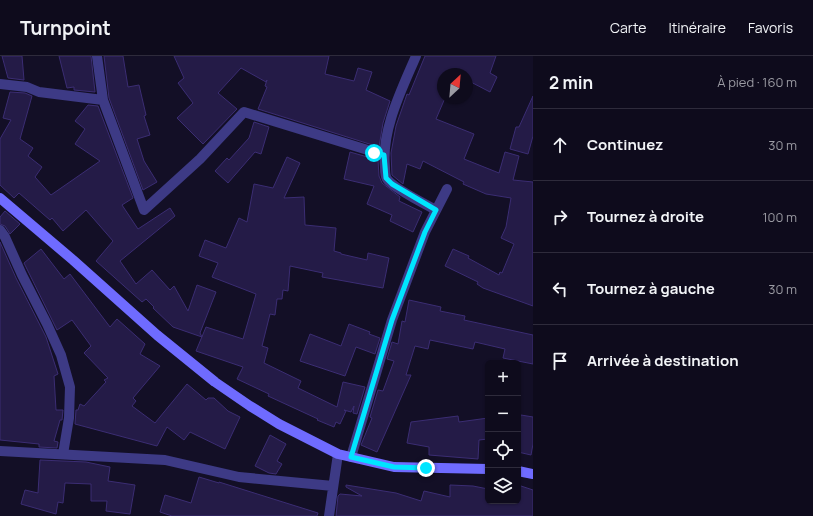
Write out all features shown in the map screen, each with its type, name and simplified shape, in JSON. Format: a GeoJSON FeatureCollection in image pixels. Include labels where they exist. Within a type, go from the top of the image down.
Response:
{"type":"FeatureCollection","features":[{"type":"Feature","properties":{"kind":"street"},"geometry":{"type":"LineString","coordinates":[[97,56],[103,100],[144,210],[200,159],[244,112],[384,155]]}},
{"type":"Feature","properties":{"kind":"street"},"geometry":{"type":"LineString","coordinates":[[416,56],[398,99],[388,134],[384,155],[386,178],[392,184],[436,210]]}},
{"type":"Feature","properties":{"kind":"street"},"geometry":{"type":"LineString","coordinates":[[0,84],[27,87],[39,92],[103,100]]}},
{"type":"Feature","properties":{"kind":"street"},"geometry":{"type":"LineString","coordinates":[[351,457],[392,320],[425,232],[447,189]]}},
{"type":"Feature","properties":{"kind":"street"},"geometry":{"type":"LineString","coordinates":[[0,198],[74,260],[157,335],[215,382],[279,424],[338,454],[394,467],[485,469]]}},
{"type":"Feature","properties":{"kind":"street"},"geometry":{"type":"LineString","coordinates":[[0,230],[5,237],[22,275],[47,324],[60,355],[70,386],[69,418],[63,454]]}},
{"type":"Feature","properties":{"kind":"street"},"geometry":{"type":"LineString","coordinates":[[0,451],[166,460],[239,477],[333,486]]}},
{"type":"Feature","properties":{"kind":"street"},"geometry":{"type":"LineString","coordinates":[[329,516],[338,454]]}},
{"type":"Feature","properties":{"kind":"street"},"geometry":{"type":"LineString","coordinates":[[521,472],[533,474]]}},
{"type":"Feature","properties":{"kind":"building"},"geometry":{"type":"Polygon","coordinates":[[[2,56],[22,56],[24,80],[8,78],[2,56]]]}},
{"type":"Feature","properties":{"kind":"building"},"geometry":{"type":"Polygon","coordinates":[[[59,56],[91,56],[95,92],[74,90],[74,87],[67,88],[59,56]]]}},
{"type":"Feature","properties":{"kind":"building"},"geometry":{"type":"Polygon","coordinates":[[[104,56],[123,56],[128,87],[139,85],[146,115],[144,116],[150,135],[137,139],[144,161],[157,182],[143,190],[109,98],[104,56]]]}},
{"type":"Feature","properties":{"kind":"building"},"geometry":{"type":"Polygon","coordinates":[[[174,56],[329,56],[325,74],[354,81],[358,68],[372,72],[366,90],[390,101],[383,123],[379,147],[258,109],[267,87],[265,86],[267,80],[266,82],[241,68],[218,93],[237,109],[203,144],[177,118],[193,103],[178,83],[184,78],[174,56]]]}},
{"type":"Feature","properties":{"kind":"building"},"geometry":{"type":"Polygon","coordinates":[[[425,56],[496,56],[490,73],[497,77],[490,92],[473,83],[473,68],[437,68],[437,104],[442,104],[436,119],[474,134],[464,159],[499,173],[505,152],[519,156],[513,180],[533,182],[533,306],[483,288],[477,284],[478,282],[445,266],[453,249],[469,256],[468,258],[499,275],[500,272],[502,273],[514,244],[501,238],[506,227],[511,198],[486,194],[463,184],[464,182],[423,161],[420,169],[407,164],[403,184],[392,175],[391,153],[396,126],[407,94],[409,95],[425,56]]]}},
{"type":"Feature","properties":{"kind":"building"},"geometry":{"type":"Polygon","coordinates":[[[10,92],[25,93],[32,96],[20,139],[33,148],[28,156],[42,167],[35,177],[51,195],[100,161],[75,144],[85,129],[75,121],[88,105],[98,106],[133,198],[122,205],[138,229],[170,208],[175,216],[120,261],[136,284],[152,270],[170,290],[174,286],[188,311],[197,285],[216,292],[200,333],[202,337],[173,327],[153,308],[154,307],[146,299],[142,302],[96,261],[113,241],[86,210],[63,231],[52,218],[50,220],[19,193],[14,198],[0,185],[0,139],[11,120],[3,118],[10,92]]]}},
{"type":"Feature","properties":{"kind":"building"},"geometry":{"type":"Polygon","coordinates":[[[533,96],[533,136],[528,154],[510,149],[516,127],[519,127],[533,96]]]}},
{"type":"Feature","properties":{"kind":"building"},"geometry":{"type":"Polygon","coordinates":[[[254,122],[269,127],[261,154],[255,152],[228,183],[215,171],[227,158],[229,160],[249,138],[254,122]]]}},
{"type":"Feature","properties":{"kind":"building"},"geometry":{"type":"Polygon","coordinates":[[[350,152],[378,160],[379,176],[382,183],[400,197],[399,201],[422,212],[413,232],[390,221],[392,215],[367,204],[374,186],[344,179],[350,152]]]}},
{"type":"Feature","properties":{"kind":"building"},"geometry":{"type":"Polygon","coordinates":[[[287,157],[300,163],[284,198],[304,197],[305,225],[336,228],[334,251],[341,254],[367,260],[368,253],[389,258],[383,288],[322,277],[323,273],[290,266],[288,291],[283,290],[282,299],[277,299],[275,315],[270,314],[262,346],[268,348],[264,363],[301,381],[298,388],[337,407],[343,382],[365,387],[357,414],[353,413],[354,406],[351,412],[344,410],[346,411],[340,424],[336,422],[334,427],[268,396],[269,394],[237,379],[243,367],[196,351],[206,327],[243,339],[256,294],[212,277],[218,263],[199,256],[205,240],[226,248],[239,218],[247,222],[254,184],[273,188],[287,157]]]}},
{"type":"Feature","properties":{"kind":"building"},"geometry":{"type":"Polygon","coordinates":[[[5,211],[20,224],[10,234],[5,226],[0,224],[0,217],[5,211]]]}},
{"type":"Feature","properties":{"kind":"building"},"geometry":{"type":"Polygon","coordinates":[[[0,242],[16,278],[46,337],[58,374],[54,376],[56,410],[63,410],[62,420],[60,420],[54,441],[58,442],[57,448],[39,447],[39,444],[0,440],[0,242]]]}},
{"type":"Feature","properties":{"kind":"building"},"geometry":{"type":"Polygon","coordinates":[[[41,249],[64,279],[70,274],[110,327],[117,319],[145,344],[140,354],[160,366],[133,398],[136,401],[132,406],[155,423],[187,384],[206,400],[208,398],[214,398],[228,411],[240,417],[225,449],[190,432],[184,440],[167,427],[157,446],[75,424],[76,410],[78,410],[80,404],[84,406],[106,382],[104,380],[108,378],[84,353],[91,346],[72,320],[57,330],[24,263],[41,249]]]}},
{"type":"Feature","properties":{"kind":"building"},"geometry":{"type":"Polygon","coordinates":[[[409,300],[441,307],[440,311],[465,316],[464,320],[533,335],[533,364],[521,362],[521,360],[503,358],[505,349],[475,342],[473,349],[430,340],[428,349],[415,346],[406,375],[411,375],[377,452],[361,445],[372,418],[370,417],[378,390],[383,391],[394,361],[387,359],[392,342],[398,344],[402,321],[405,322],[409,300]]]}},
{"type":"Feature","properties":{"kind":"building"},"geometry":{"type":"Polygon","coordinates":[[[349,324],[370,332],[369,334],[380,338],[375,354],[356,347],[345,376],[300,361],[310,334],[341,346],[349,324]]]}},
{"type":"Feature","properties":{"kind":"building"},"geometry":{"type":"Polygon","coordinates":[[[521,415],[533,417],[533,444],[531,455],[521,453],[521,415]]]}},
{"type":"Feature","properties":{"kind":"building"},"geometry":{"type":"Polygon","coordinates":[[[458,416],[459,422],[485,418],[485,439],[479,440],[478,459],[429,455],[429,447],[407,443],[411,422],[458,416]]]}},
{"type":"Feature","properties":{"kind":"building"},"geometry":{"type":"Polygon","coordinates":[[[270,435],[286,444],[277,461],[282,464],[276,474],[269,473],[255,466],[270,435]]]}},
{"type":"Feature","properties":{"kind":"building"},"geometry":{"type":"Polygon","coordinates":[[[40,460],[86,462],[110,467],[108,481],[135,485],[130,514],[106,511],[107,501],[91,501],[91,484],[65,483],[63,503],[58,502],[56,514],[21,504],[25,490],[38,493],[40,460]]]}},
{"type":"Feature","properties":{"kind":"building"},"geometry":{"type":"Polygon","coordinates":[[[199,477],[318,513],[317,516],[172,516],[160,512],[165,495],[191,503],[199,477]]]}},
{"type":"Feature","properties":{"kind":"building"},"geometry":{"type":"Polygon","coordinates":[[[346,485],[396,493],[421,501],[424,491],[450,497],[450,485],[473,486],[485,488],[485,504],[521,504],[521,486],[533,490],[533,516],[336,516],[338,496],[340,494],[362,496],[346,487],[346,485]]]}},
{"type":"Feature","properties":{"kind":"route"},"geometry":{"type":"LineString","coordinates":[[374,153],[384,155],[386,178],[392,184],[436,210],[425,232],[392,320],[351,457],[394,467],[426,468]]}}]}
